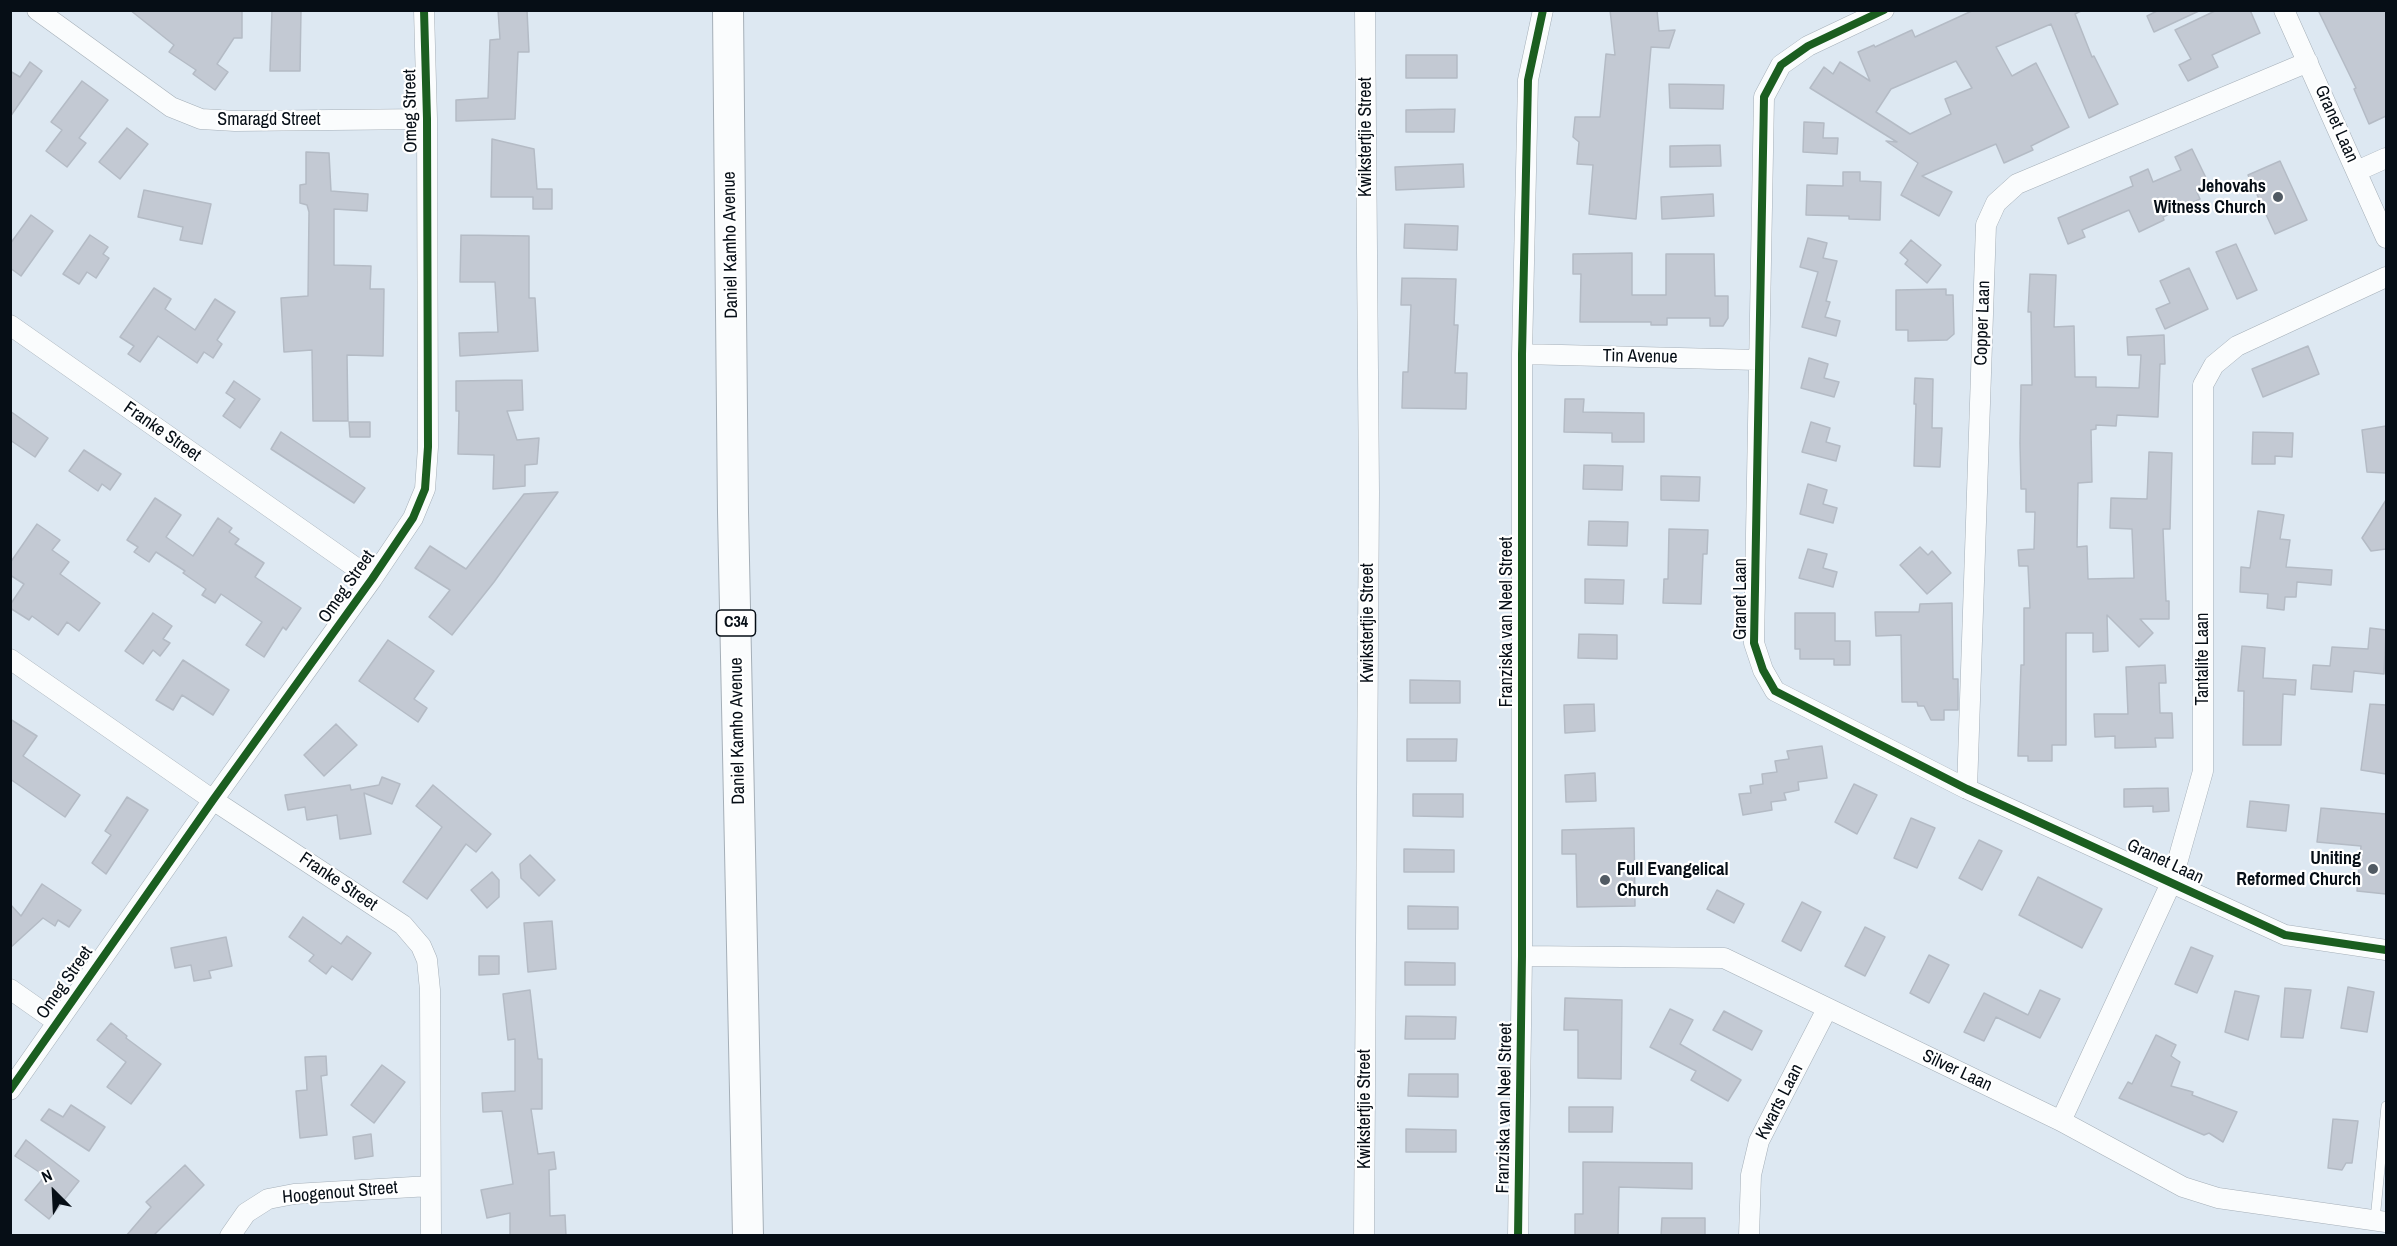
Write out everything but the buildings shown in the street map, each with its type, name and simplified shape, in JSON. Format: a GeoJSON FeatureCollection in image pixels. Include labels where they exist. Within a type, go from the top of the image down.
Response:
{"type":"FeatureCollection","features":[{"type":"Feature","properties":{"kind":"main road","name":"Daniel Kamho Avenue"},"geometry":{"type":"LineString","coordinates":[[728,10],[733,512],[748,1236]]}},
{"type":"Feature","properties":{"kind":"street","name":"Smaragd Street"},"geometry":{"type":"LineString","coordinates":[[37,10],[171,107],[201,119],[236,121],[427,119]]}},
{"type":"Feature","properties":{"kind":"street","name":"Omeg Street"},"geometry":{"type":"LineString","coordinates":[[10,1090],[213,800],[372,579],[413,518],[425,489],[428,447],[427,119],[424,10]]}},
{"type":"Feature","properties":{"kind":"street","name":"Kwikstertjie Street"},"geometry":{"type":"LineString","coordinates":[[1364,1236],[1369,492],[1365,10]]}},
{"type":"Feature","properties":{"kind":"street","name":"Franziska van Neel Street"},"geometry":{"type":"LineString","coordinates":[[1518,1236],[1522,956],[1522,354],[1528,80],[1543,10]]}},
{"type":"Feature","properties":{"kind":"street","name":"Granet Laan"},"geometry":{"type":"LineString","coordinates":[[1884,10],[1808,46],[1781,65],[1764,97],[1754,643],[1762,670],[1775,691],[1967,789],[2172,881],[2285,935],[2386,950]]}},
{"type":"Feature","properties":{"kind":"street","name":"Granet Laan"},"geometry":{"type":"LineString","coordinates":[[2284,10],[2386,238]]}},
{"type":"Feature","properties":{"kind":"street","name":"Copper Laan"},"geometry":{"type":"LineString","coordinates":[[1967,789],[1986,225],[1996,203],[2018,184],[2308,62]]}},
{"type":"Feature","properties":{"kind":"street"},"geometry":{"type":"LineString","coordinates":[[2357,171],[2386,158]]}},
{"type":"Feature","properties":{"kind":"street","name":"Tantalite Laan"},"geometry":{"type":"LineString","coordinates":[[2061,1121],[2172,881],[2203,771],[2203,385],[2214,365],[2237,346],[2386,278]]}},
{"type":"Feature","properties":{"kind":"street","name":"Franke Street"},"geometry":{"type":"LineString","coordinates":[[10,325],[372,579]]}},
{"type":"Feature","properties":{"kind":"street","name":"Tin Avenue"},"geometry":{"type":"LineString","coordinates":[[1522,354],[1758,360]]}},
{"type":"Feature","properties":{"kind":"street","name":"Franke Street"},"geometry":{"type":"LineString","coordinates":[[10,659],[213,800],[403,925],[421,946],[427,960],[430,990],[431,1236]]}},
{"type":"Feature","properties":{"kind":"street","name":"Silver Laan"},"geometry":{"type":"LineString","coordinates":[[1522,956],[1724,958],[1827,1010],[2061,1121],[2191,1190],[2218,1198],[2381,1221]]}},
{"type":"Feature","properties":{"kind":"street"},"geometry":{"type":"LineString","coordinates":[[10,989],[57,1022]]}},
{"type":"Feature","properties":{"kind":"street","name":"Kwarts Laan"},"geometry":{"type":"LineString","coordinates":[[1749,1236],[1751,1175],[1759,1141],[1827,1010]]}},
{"type":"Feature","properties":{"kind":"street","name":"Hoogenout Street"},"geometry":{"type":"LineString","coordinates":[[230,1236],[246,1213],[268,1199],[294,1194],[430,1186]]}},
{"type":"Feature","properties":{"kind":"lane"},"geometry":{"type":"LineString","coordinates":[[2381,1221],[2386,1106]]}},
{"type":"Feature","properties":{"kind":"cycle path"},"geometry":{"type":"LineString","coordinates":[[10,1090],[213,800],[372,579],[413,518],[425,489],[428,447],[427,119],[424,10]]}},
{"type":"Feature","properties":{"kind":"cycle path"},"geometry":{"type":"LineString","coordinates":[[1518,1236],[1522,956],[1522,354],[1528,80],[1543,10]]}},
{"type":"Feature","properties":{"kind":"cycle path"},"geometry":{"type":"LineString","coordinates":[[1884,10],[1808,46],[1781,65],[1764,97],[1754,643],[1763,670],[1775,691],[1967,789],[2285,935],[2386,950]]}},
{"type":"Feature","properties":{"kind":"place","name":"Jehovahs Witness Church"},"geometry":{"type":"Point","coordinates":[2278,197]}},
{"type":"Feature","properties":{"kind":"place","name":"Uniting Reformed Church"},"geometry":{"type":"Point","coordinates":[2373,869]}},
{"type":"Feature","properties":{"kind":"place","name":"Full Evangelical Church"},"geometry":{"type":"Point","coordinates":[1605,880]}}]}
